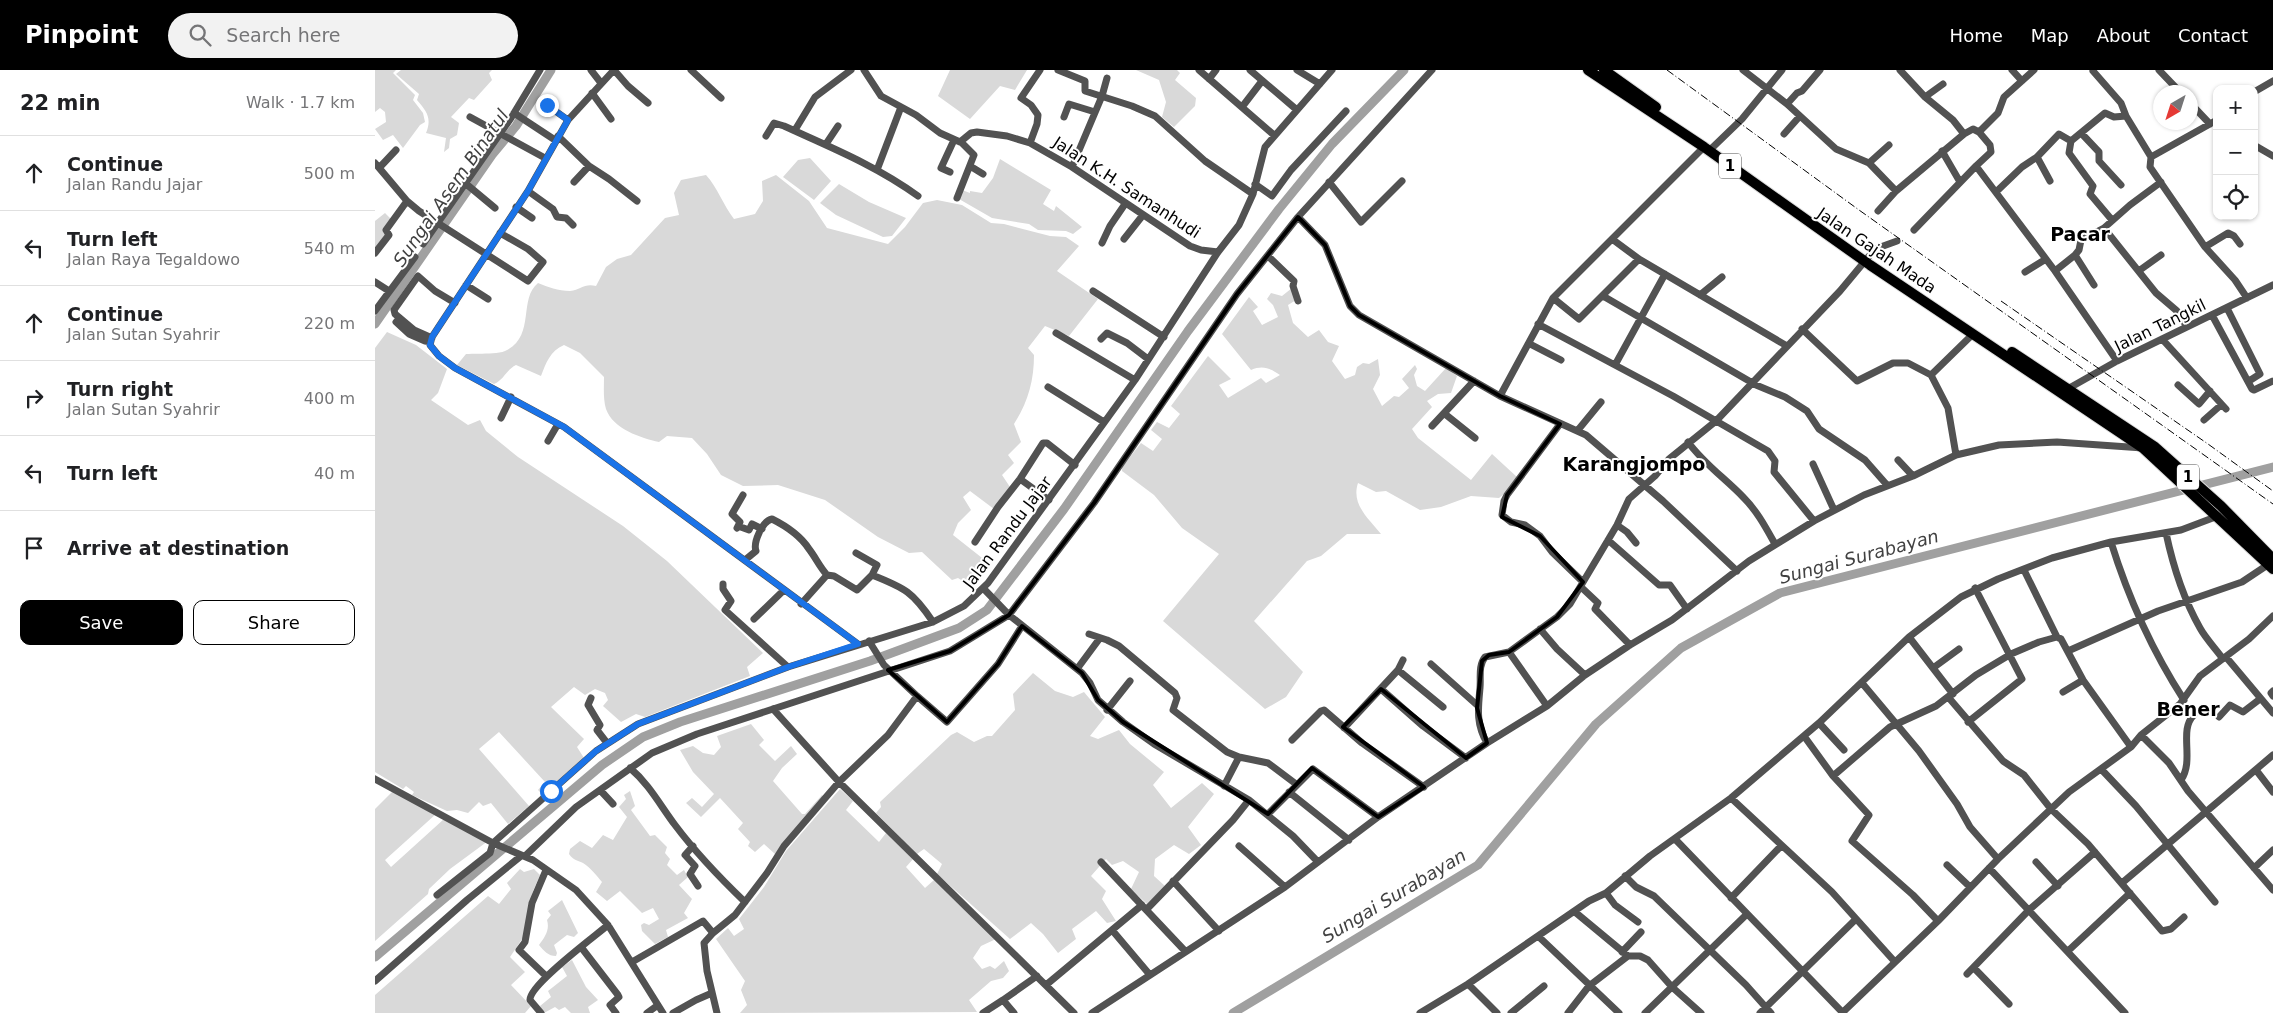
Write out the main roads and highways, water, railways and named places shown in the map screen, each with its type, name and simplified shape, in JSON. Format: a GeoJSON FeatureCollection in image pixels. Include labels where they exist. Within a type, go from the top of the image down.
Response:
{"type":"FeatureCollection","features":[{"type":"Feature","properties":{"kind":"highway","name":"Jalan Gajah Mada"},"geometry":{"type":"LineString","coordinates":[[1589,70],[1709,147]]}},
{"type":"Feature","properties":{"kind":"highway","name":"Jalan Gajah Mada"},"geometry":{"type":"LineString","coordinates":[[1603,70],[1973,334],[2065,390]]}},
{"type":"Feature","properties":{"kind":"highway","name":"Jalan Gajah Mada"},"geometry":{"type":"LineString","coordinates":[[1872,262],[2065,390],[2149,450],[2217,511],[2271,564]]}},
{"type":"Feature","properties":{"kind":"waterway","name":"Sungai Asem Binatul"},"geometry":{"type":"LineString","coordinates":[[375,324],[492,155],[516,126],[551,70]]}},
{"type":"Feature","properties":{"kind":"waterway"},"geometry":{"type":"LineString","coordinates":[[375,957],[602,765],[643,737],[680,722],[870,661],[959,628],[987,610],[1064,509],[1188,331],[1279,209],[1332,144],[1404,70]]}},
{"type":"Feature","properties":{"kind":"waterway","name":"Sungai Surabayan"},"geometry":{"type":"LineString","coordinates":[[1233,1013],[1478,865],[1596,724],[1681,648],[1780,593],[2273,467]]}},
{"type":"Feature","properties":{"kind":"railway"},"geometry":{"type":"LineString","coordinates":[[1667,70],[1859,210],[2273,504]]}},
{"type":"Feature","properties":{"kind":"railway"},"geometry":{"type":"LineString","coordinates":[[2001,301],[2273,491]]}},
{"type":"Feature","properties":{"kind":"district","name":"Pacar"},"geometry":{"type":"Point","coordinates":[2080,234]}},
{"type":"Feature","properties":{"kind":"district","name":"Karangjompo"},"geometry":{"type":"Point","coordinates":[1634,464]}},
{"type":"Feature","properties":{"kind":"district","name":"Bener"},"geometry":{"type":"Point","coordinates":[2188,709]}}]}
